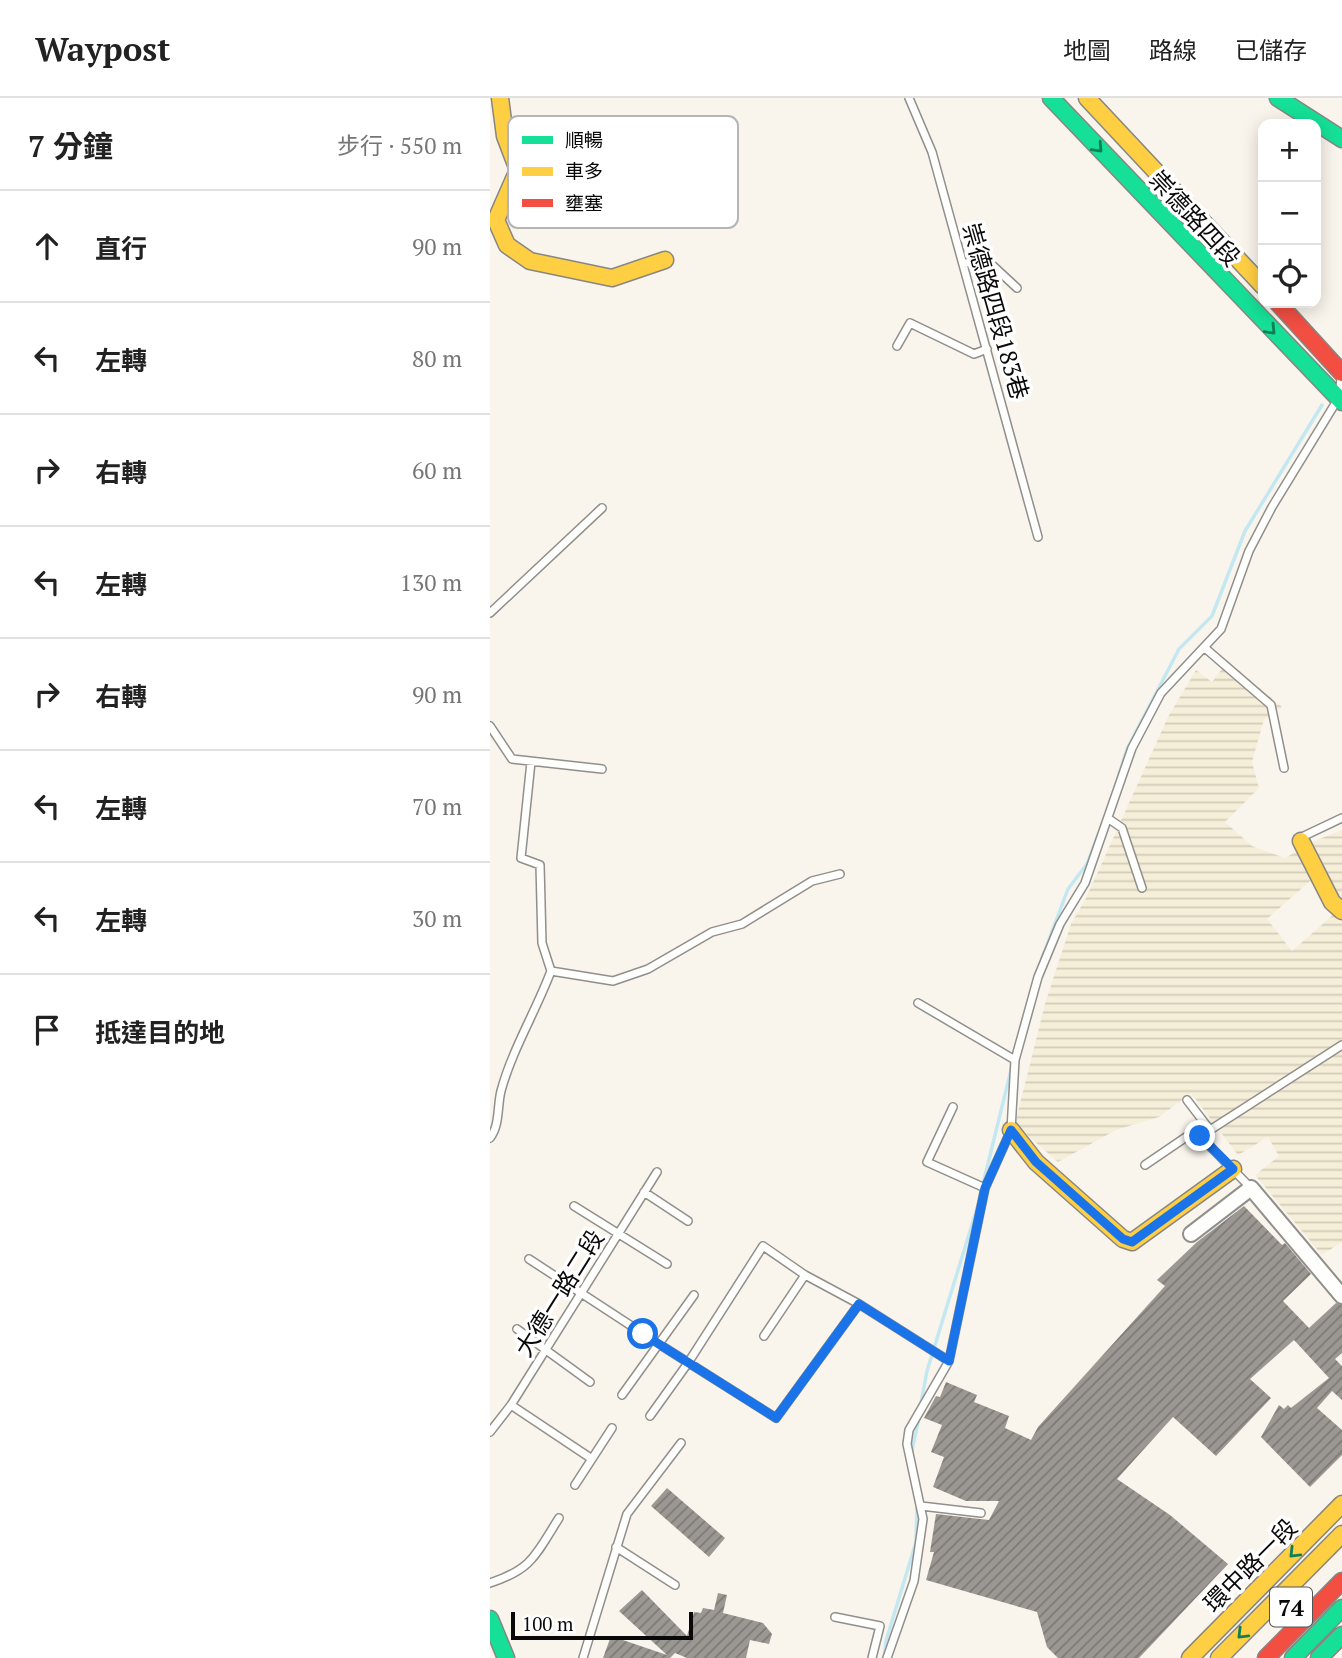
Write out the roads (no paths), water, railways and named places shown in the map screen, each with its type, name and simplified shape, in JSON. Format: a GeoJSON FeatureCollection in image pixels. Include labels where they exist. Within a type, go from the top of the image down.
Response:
{"type":"FeatureCollection","features":[{"type":"Feature","properties":{"kind":"main road"},"geometry":{"type":"LineString","coordinates":[[500,98],[508,144]]}},
{"type":"Feature","properties":{"kind":"main road","name":"崇德路四段"},"geometry":{"type":"LineString","coordinates":[[1051,98],[1340,400]]}},
{"type":"Feature","properties":{"kind":"main road","name":"崇德路四段"},"geometry":{"type":"LineString","coordinates":[[1087,98],[1258,281]]}},
{"type":"Feature","properties":{"kind":"main road"},"geometry":{"type":"LineString","coordinates":[[1278,98],[1342,139]]}},
{"type":"Feature","properties":{"kind":"main road"},"geometry":{"type":"LineString","coordinates":[[508,193],[496,220],[507,246],[530,261],[612,278],[665,260]]}},
{"type":"Feature","properties":{"kind":"main road"},"geometry":{"type":"LineString","coordinates":[[1283,308],[1342,373]]}},
{"type":"Feature","properties":{"kind":"main road"},"geometry":{"type":"LineString","coordinates":[[1302,839],[1332,902],[1342,911]]}},
{"type":"Feature","properties":{"kind":"main road"},"geometry":{"type":"LineString","coordinates":[[1011,1130],[1036,1162],[1123,1239],[1132,1242],[1233,1169]]}},
{"type":"Feature","properties":{"kind":"main road","name":"環中路一段"},"geometry":{"type":"LineString","coordinates":[[1190,1658],[1342,1504]]}},
{"type":"Feature","properties":{"kind":"main road"},"geometry":{"type":"LineString","coordinates":[[1219,1658],[1342,1534]]}},
{"type":"Feature","properties":{"kind":"main road","name":"74"},"geometry":{"type":"LineString","coordinates":[[1240,1658],[1342,1555]]}},
{"type":"Feature","properties":{"kind":"main road","name":"74"},"geometry":{"type":"LineString","coordinates":[[1266,1658],[1342,1581]]}},
{"type":"Feature","properties":{"kind":"main road"},"geometry":{"type":"LineString","coordinates":[[1293,1658],[1342,1608]]}},
{"type":"Feature","properties":{"kind":"main road"},"geometry":{"type":"LineString","coordinates":[[490,1619],[506,1658]]}},
{"type":"Feature","properties":{"kind":"main road"},"geometry":{"type":"LineString","coordinates":[[1319,1658],[1342,1635]]}},
{"type":"Feature","properties":{"kind":"street"},"geometry":{"type":"LineString","coordinates":[[1191,1234],[1251,1188],[1341,1293]]}},
{"type":"Feature","properties":{"kind":"lane","name":"崇德路四段183巷"},"geometry":{"type":"LineString","coordinates":[[909,98],[932,152],[1038,537]]}},
{"type":"Feature","properties":{"kind":"lane"},"geometry":{"type":"LineString","coordinates":[[963,263],[989,262],[1017,288]]}},
{"type":"Feature","properties":{"kind":"lane"},"geometry":{"type":"LineString","coordinates":[[897,346],[910,323],[974,354],[987,349]]}},
{"type":"Feature","properties":{"kind":"lane"},"geometry":{"type":"LineString","coordinates":[[887,1658],[914,1581],[923,1519],[907,1444],[909,1430],[949,1361],[985,1188],[1011,1130],[1015,1060],[1038,977],[1060,924],[1085,883],[1110,819],[1132,748],[1161,693],[1221,629],[1249,551],[1272,507],[1340,400],[1342,373]]}},
{"type":"Feature","properties":{"kind":"lane"},"geometry":{"type":"LineString","coordinates":[[490,613],[603,508]]}},
{"type":"Feature","properties":{"kind":"lane"},"geometry":{"type":"LineString","coordinates":[[1205,648],[1271,705],[1275,712],[1272,723],[1284,768]]}},
{"type":"Feature","properties":{"kind":"lane"},"geometry":{"type":"LineString","coordinates":[[490,726],[512,759],[602,769]]}},
{"type":"Feature","properties":{"kind":"lane"},"geometry":{"type":"LineString","coordinates":[[490,1138],[495,1131],[494,1112],[514,1054],[551,971],[542,943],[540,866],[521,858],[531,762]]}},
{"type":"Feature","properties":{"kind":"lane"},"geometry":{"type":"LineString","coordinates":[[1302,839],[1342,818]]}},
{"type":"Feature","properties":{"kind":"lane"},"geometry":{"type":"LineString","coordinates":[[1110,819],[1122,828],[1142,888]]}},
{"type":"Feature","properties":{"kind":"lane"},"geometry":{"type":"LineString","coordinates":[[551,971],[613,981],[649,969],[712,932],[742,924],[812,881],[840,874]]}},
{"type":"Feature","properties":{"kind":"lane"},"geometry":{"type":"LineString","coordinates":[[918,1003],[1015,1060]]}},
{"type":"Feature","properties":{"kind":"lane"},"geometry":{"type":"LineString","coordinates":[[1187,1100],[1210,1130],[1342,1045]]}},
{"type":"Feature","properties":{"kind":"lane"},"geometry":{"type":"LineString","coordinates":[[953,1107],[927,1163],[985,1188]]}},
{"type":"Feature","properties":{"kind":"lane"},"geometry":{"type":"LineString","coordinates":[[1145,1165],[1189,1135],[1200,1136],[1251,1188]]}},
{"type":"Feature","properties":{"kind":"lane","name":"大德一路二段"},"geometry":{"type":"LineString","coordinates":[[490,1432],[511,1405],[657,1172]]}},
{"type":"Feature","properties":{"kind":"lane"},"geometry":{"type":"LineString","coordinates":[[644,1192],[688,1221]]}},
{"type":"Feature","properties":{"kind":"lane"},"geometry":{"type":"LineString","coordinates":[[574,1206],[667,1264]]}},
{"type":"Feature","properties":{"kind":"lane"},"geometry":{"type":"LineString","coordinates":[[650,1416],[688,1363],[763,1246],[805,1275],[859,1304],[949,1361]]}},
{"type":"Feature","properties":{"kind":"lane"},"geometry":{"type":"LineString","coordinates":[[529,1259],[633,1327]]}},
{"type":"Feature","properties":{"kind":"lane"},"geometry":{"type":"LineString","coordinates":[[764,1336],[805,1275]]}},
{"type":"Feature","properties":{"kind":"lane"},"geometry":{"type":"LineString","coordinates":[[622,1395],[694,1295]]}},
{"type":"Feature","properties":{"kind":"lane"},"geometry":{"type":"LineString","coordinates":[[643,1334],[776,1418],[859,1304]]}},
{"type":"Feature","properties":{"kind":"lane"},"geometry":{"type":"LineString","coordinates":[[517,1329],[590,1382]]}},
{"type":"Feature","properties":{"kind":"lane"},"geometry":{"type":"LineString","coordinates":[[511,1405],[592,1459]]}},
{"type":"Feature","properties":{"kind":"lane"},"geometry":{"type":"LineString","coordinates":[[575,1485],[612,1428]]}},
{"type":"Feature","properties":{"kind":"lane"},"geometry":{"type":"LineString","coordinates":[[583,1658],[627,1514],[681,1443]]}},
{"type":"Feature","properties":{"kind":"lane"},"geometry":{"type":"LineString","coordinates":[[921,1506],[981,1513]]}},
{"type":"Feature","properties":{"kind":"lane"},"geometry":{"type":"LineString","coordinates":[[490,1583],[517,1574],[528,1565],[559,1518]]}},
{"type":"Feature","properties":{"kind":"lane"},"geometry":{"type":"LineString","coordinates":[[616,1547],[676,1586]]}},
{"type":"Feature","properties":{"kind":"lane"},"geometry":{"type":"LineString","coordinates":[[835,1617],[880,1626],[873,1658]]}},
{"type":"Feature","properties":{"kind":"waterway"},"geometry":{"type":"LineString","coordinates":[[1118,778],[1127,749],[1179,649],[1212,616],[1245,531],[1322,405]]}},
{"type":"Feature","properties":{"kind":"waterway"},"geometry":{"type":"LineString","coordinates":[[1042,958],[1068,889],[1087,864],[1098,835]]}},
{"type":"Feature","properties":{"kind":"waterway"},"geometry":{"type":"LineString","coordinates":[[982,1188],[1012,1066]]}},
{"type":"Feature","properties":{"kind":"waterway"},"geometry":{"type":"LineString","coordinates":[[921,1403],[927,1371],[979,1202]]}},
{"type":"Feature","properties":{"kind":"waterway"},"geometry":{"type":"LineString","coordinates":[[911,1455],[919,1418]]}},
{"type":"Feature","properties":{"kind":"waterway"},"geometry":{"type":"LineString","coordinates":[[884,1658],[886,1641],[916,1542],[917,1504]]}}]}
